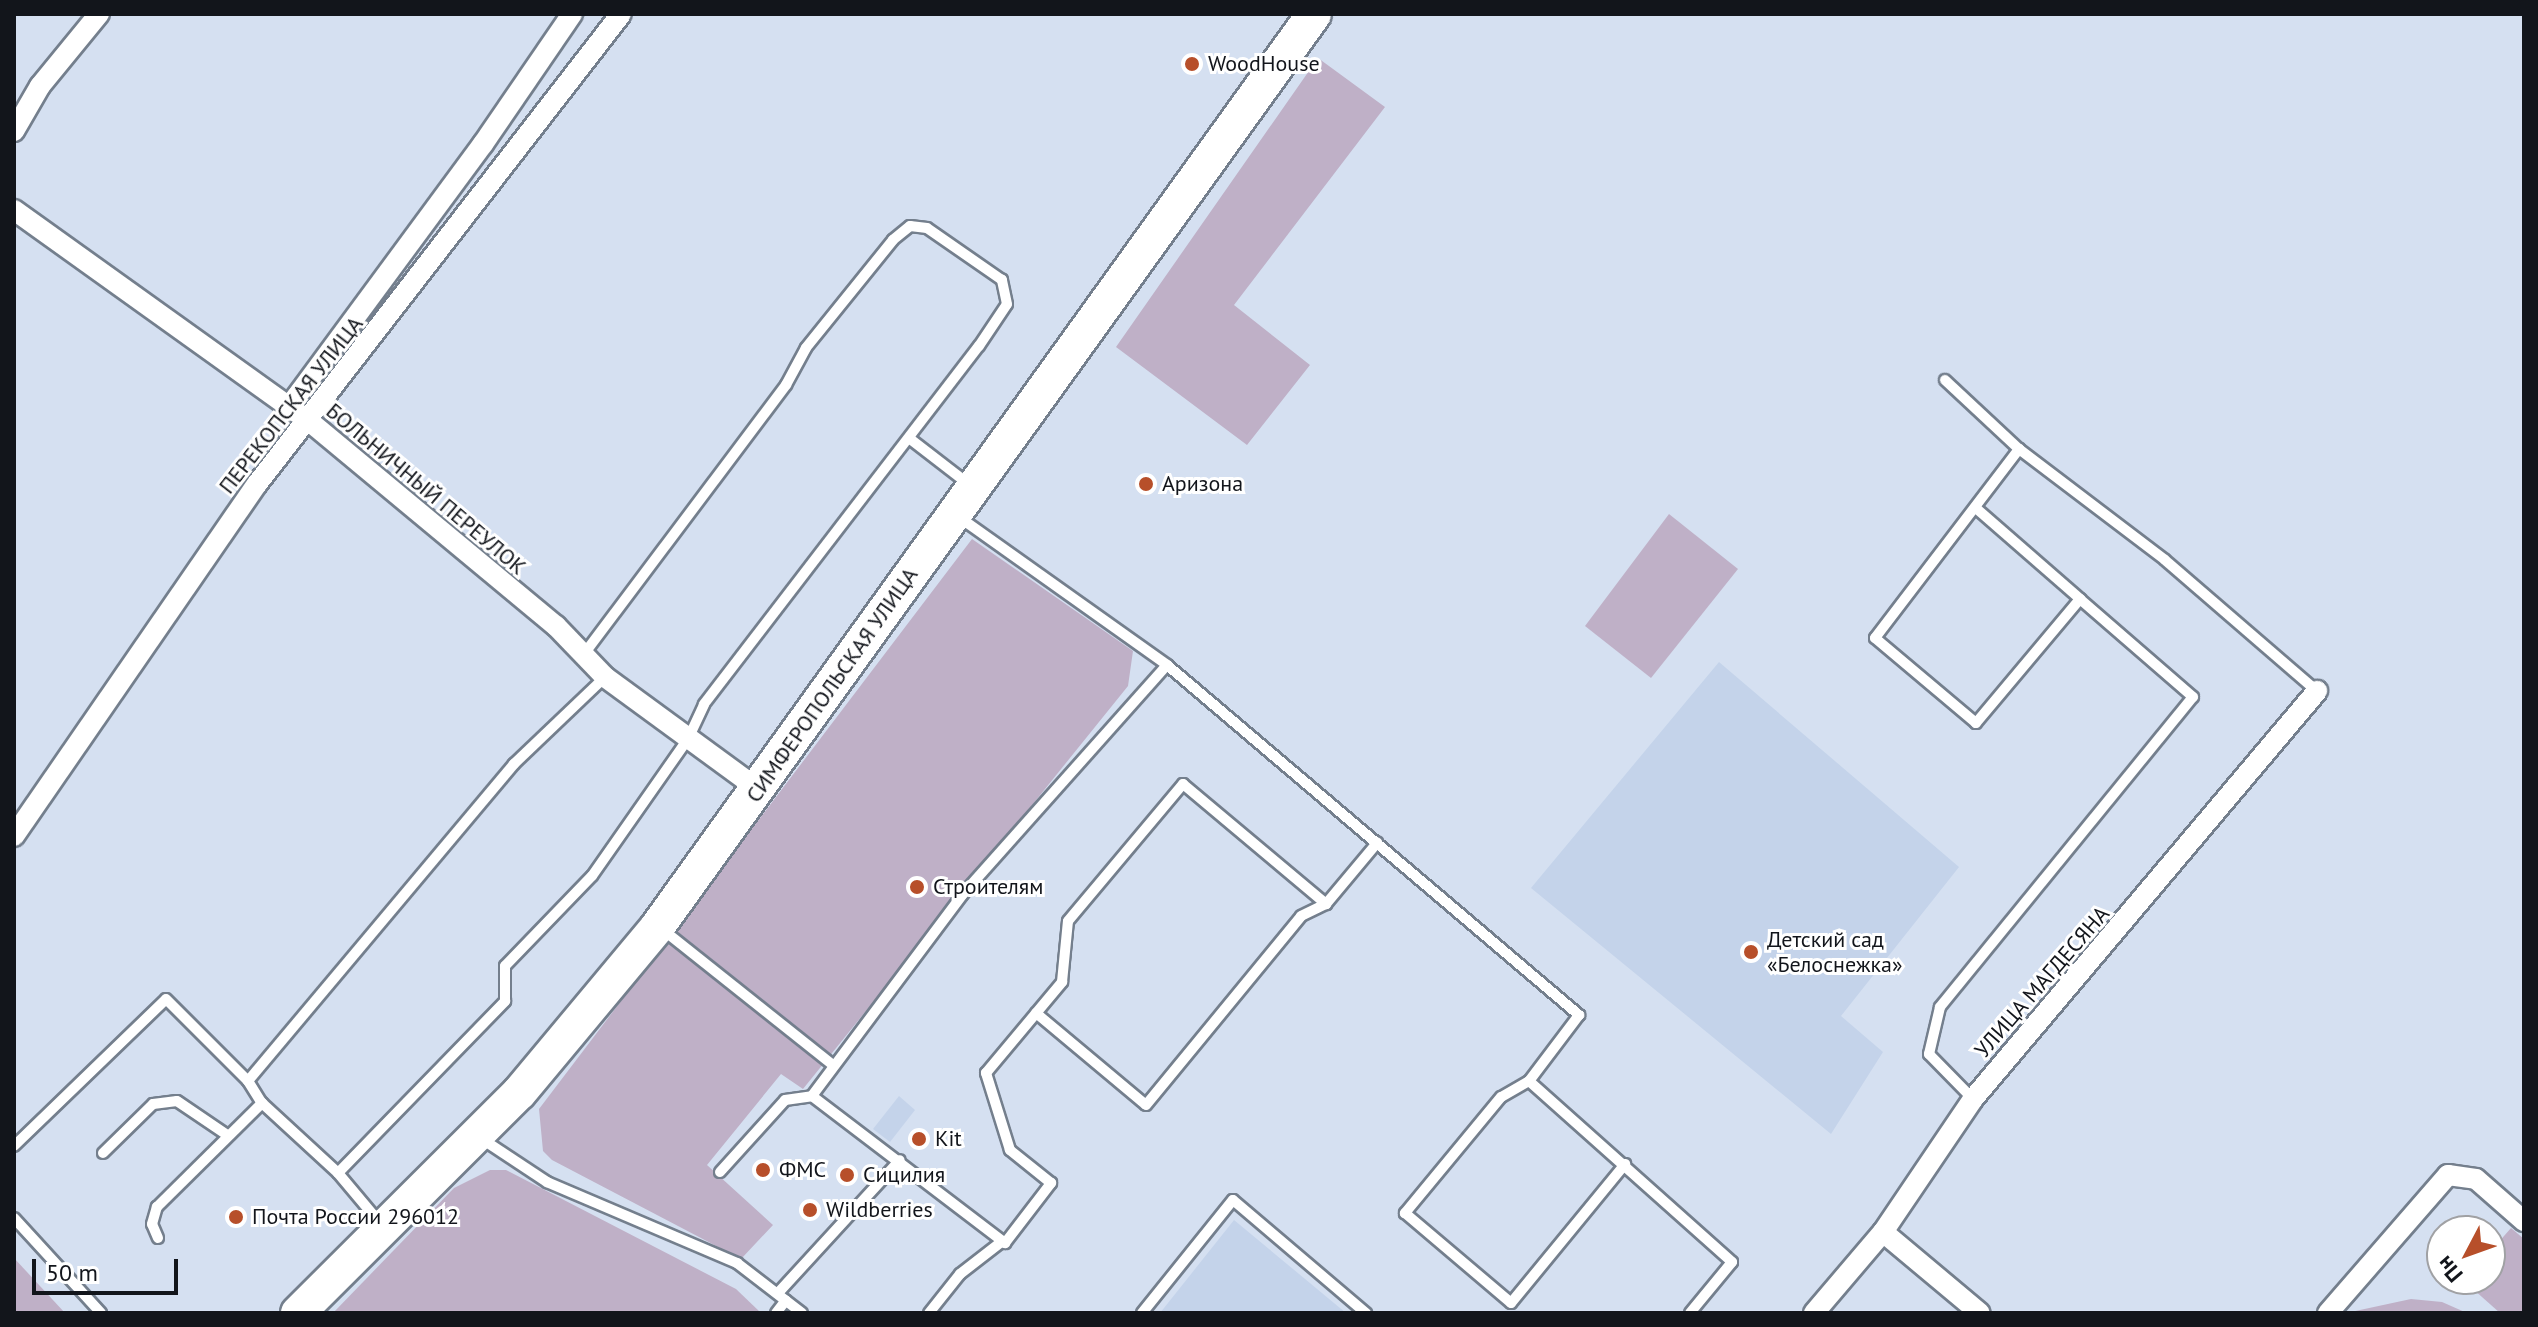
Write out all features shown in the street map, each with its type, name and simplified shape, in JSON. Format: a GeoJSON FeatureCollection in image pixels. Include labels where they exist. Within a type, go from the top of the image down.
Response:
{"type":"FeatureCollection","features":[{"type":"Feature","properties":{"kind":"highway","name":"СИМФЕРОПОЛЬСКАЯ УЛИЦА"},"geometry":{"type":"LineString","coordinates":[[298,1313],[477,1135],[555,1052],[658,926],[1314,14]]}},
{"type":"Feature","properties":{"kind":"street"},"geometry":{"type":"LineString","coordinates":[[14,131],[40,86],[99,14]]}},
{"type":"Feature","properties":{"kind":"street","name":"ПЕРЕКОПСКАЯ УЛИЦА"},"geometry":{"type":"LineString","coordinates":[[289,407],[572,14]]}},
{"type":"Feature","properties":{"kind":"street","name":"ПЕРЕКОПСКАЯ УЛИЦА"},"geometry":{"type":"LineString","coordinates":[[14,836],[257,484],[309,421],[621,14]]}},
{"type":"Feature","properties":{"kind":"street","name":"БОЛЬНИЧНЫЙ ПЕРЕУЛОК"},"geometry":{"type":"LineString","coordinates":[[14,210],[309,421],[556,626],[605,677],[758,789]]}},
{"type":"Feature","properties":{"kind":"street","name":"УЛИЦА МАГДЕСЯНА"},"geometry":{"type":"LineString","coordinates":[[1814,1313],[1883,1232],[1973,1099],[2317,691]]}},
{"type":"Feature","properties":{"kind":"street"},"geometry":{"type":"LineString","coordinates":[[2328,1313],[2448,1175],[2476,1179],[2524,1221]]}},
{"type":"Feature","properties":{"kind":"street"},"geometry":{"type":"LineString","coordinates":[[1883,1232],[1980,1313]]}},
{"type":"Feature","properties":{"kind":"lane"},"geometry":{"type":"LineString","coordinates":[[338,1173],[505,1001],[505,966],[592,876],[688,739],[704,704],[909,438],[1007,304],[1002,280],[927,228],[910,226],[806,348],[786,385],[583,655]]}},
{"type":"Feature","properties":{"kind":"lane"},"geometry":{"type":"LineString","coordinates":[[1945,380],[2019,449],[2165,560],[2317,691]]}},
{"type":"Feature","properties":{"kind":"lane"},"geometry":{"type":"LineString","coordinates":[[909,438],[963,500],[1167,665],[1579,1015],[1529,1081],[1501,1097],[1405,1213],[1511,1303],[1625,1164]]}},
{"type":"Feature","properties":{"kind":"lane"},"geometry":{"type":"LineString","coordinates":[[2019,449],[1977,509],[1875,638],[1976,723],[2080,599]]}},
{"type":"Feature","properties":{"kind":"lane"},"geometry":{"type":"LineString","coordinates":[[1973,1099],[1929,1054],[1930,1031],[1940,1007],[2193,697],[1977,509]]}},
{"type":"Feature","properties":{"kind":"lane"},"geometry":{"type":"LineString","coordinates":[[812,1096],[963,894],[1167,665]]}},
{"type":"Feature","properties":{"kind":"lane"},"geometry":{"type":"LineString","coordinates":[[248,1081],[514,764],[605,677]]}},
{"type":"Feature","properties":{"kind":"lane"},"geometry":{"type":"LineString","coordinates":[[929,1313],[960,1274],[1000,1243],[1051,1183],[1010,1150],[986,1073],[1062,982],[1068,921],[1183,784],[1326,904]]}},
{"type":"Feature","properties":{"kind":"lane"},"geometry":{"type":"LineString","coordinates":[[1036,1013],[1146,1105],[1301,916],[1326,904],[1377,843]]}},
{"type":"Feature","properties":{"kind":"lane"},"geometry":{"type":"LineString","coordinates":[[658,926],[833,1065]]}},
{"type":"Feature","properties":{"kind":"lane"},"geometry":{"type":"LineString","coordinates":[[14,1146],[166,999],[248,1081],[262,1103],[338,1173],[383,1227]]}},
{"type":"Feature","properties":{"kind":"lane"},"geometry":{"type":"LineString","coordinates":[[1529,1081],[1732,1262],[1690,1313]]}},
{"type":"Feature","properties":{"kind":"lane"},"geometry":{"type":"LineString","coordinates":[[720,1172],[785,1100],[812,1096],[900,1160],[1000,1243]]}},
{"type":"Feature","properties":{"kind":"lane"},"geometry":{"type":"LineString","coordinates":[[103,1153],[153,1104],[177,1101],[227,1135]]}},
{"type":"Feature","properties":{"kind":"lane"},"geometry":{"type":"LineString","coordinates":[[158,1238],[152,1224],[157,1207],[262,1103]]}},
{"type":"Feature","properties":{"kind":"lane"},"geometry":{"type":"LineString","coordinates":[[477,1135],[547,1182],[737,1263],[802,1313]]}},
{"type":"Feature","properties":{"kind":"lane"},"geometry":{"type":"LineString","coordinates":[[776,1313],[782,1297],[900,1160]]}},
{"type":"Feature","properties":{"kind":"lane"},"geometry":{"type":"LineString","coordinates":[[1142,1313],[1233,1200],[1366,1313]]}},
{"type":"Feature","properties":{"kind":"lane"},"geometry":{"type":"LineString","coordinates":[[14,1218],[101,1313]]}},
{"type":"Feature","properties":{"kind":"shaded area"},"geometry":{"type":"Polygon","coordinates":[[[1318,58],[1385,107],[1234,305],[1310,365],[1247,445],[1116,347],[1318,58]]]}},
{"type":"Feature","properties":{"kind":"shaded area"},"geometry":{"type":"Polygon","coordinates":[[[1669,514],[1738,569],[1651,678],[1585,626],[1669,514]]]}},
{"type":"Feature","properties":{"kind":"shaded area"},"geometry":{"type":"Polygon","coordinates":[[[972,539],[1133,651],[1128,686],[803,1089],[781,1074],[707,1165],[773,1225],[741,1259],[552,1160],[543,1151],[539,1109],[972,539]]]}},
{"type":"Feature","properties":{"kind":"shaded area","name":"Детский сад «Белоснежка»"},"geometry":{"type":"Polygon","coordinates":[[[1719,662],[1959,867],[1841,1016],[1883,1052],[1831,1134],[1531,888],[1719,662]]]}},
{"type":"Feature","properties":{"kind":"shaded area"},"geometry":{"type":"Polygon","coordinates":[[[899,1096],[915,1110],[890,1142],[873,1129],[899,1096]]]}},
{"type":"Feature","properties":{"kind":"shaded area"},"geometry":{"type":"Polygon","coordinates":[[[490,1170],[506,1170],[736,1289],[760,1312],[333,1313],[454,1188],[490,1170]]]}},
{"type":"Feature","properties":{"kind":"shaded area"},"geometry":{"type":"Polygon","coordinates":[[[1234,1220],[1346,1313],[1160,1313],[1234,1220]]]}},
{"type":"Feature","properties":{"kind":"shaded area"},"geometry":{"type":"Polygon","coordinates":[[[2511,1228],[2524,1239],[2524,1313],[2500,1313],[2480,1295],[2506,1295],[2506,1234],[2511,1228]]]}},
{"type":"Feature","properties":{"kind":"shaded area"},"geometry":{"type":"Polygon","coordinates":[[[14,1258],[65,1313],[14,1313],[14,1258]]]}},
{"type":"Feature","properties":{"kind":"shaded area"},"geometry":{"type":"Polygon","coordinates":[[[2411,1299],[2442,1302],[2467,1313],[2346,1313],[2411,1299]]]}},
{"type":"Feature","properties":{"kind":"place","name":"WoodHouse"},"geometry":{"type":"Point","coordinates":[1192,64]}},
{"type":"Feature","properties":{"kind":"place","name":"Аризона"},"geometry":{"type":"Point","coordinates":[1146,484]}},
{"type":"Feature","properties":{"kind":"place","name":"Строителям"},"geometry":{"type":"Point","coordinates":[917,887]}},
{"type":"Feature","properties":{"kind":"place","name":"Детский сад «Белоснежка»"},"geometry":{"type":"Point","coordinates":[1751,952]}},
{"type":"Feature","properties":{"kind":"place","name":"Kit"},"geometry":{"type":"Point","coordinates":[919,1139]}},
{"type":"Feature","properties":{"kind":"place","name":"ФМС"},"geometry":{"type":"Point","coordinates":[763,1170]}},
{"type":"Feature","properties":{"kind":"place","name":"Сицилия"},"geometry":{"type":"Point","coordinates":[847,1175]}},
{"type":"Feature","properties":{"kind":"place","name":"Wildberries"},"geometry":{"type":"Point","coordinates":[810,1210]}},
{"type":"Feature","properties":{"kind":"place","name":"Почта России 296012"},"geometry":{"type":"Point","coordinates":[236,1217]}}]}
